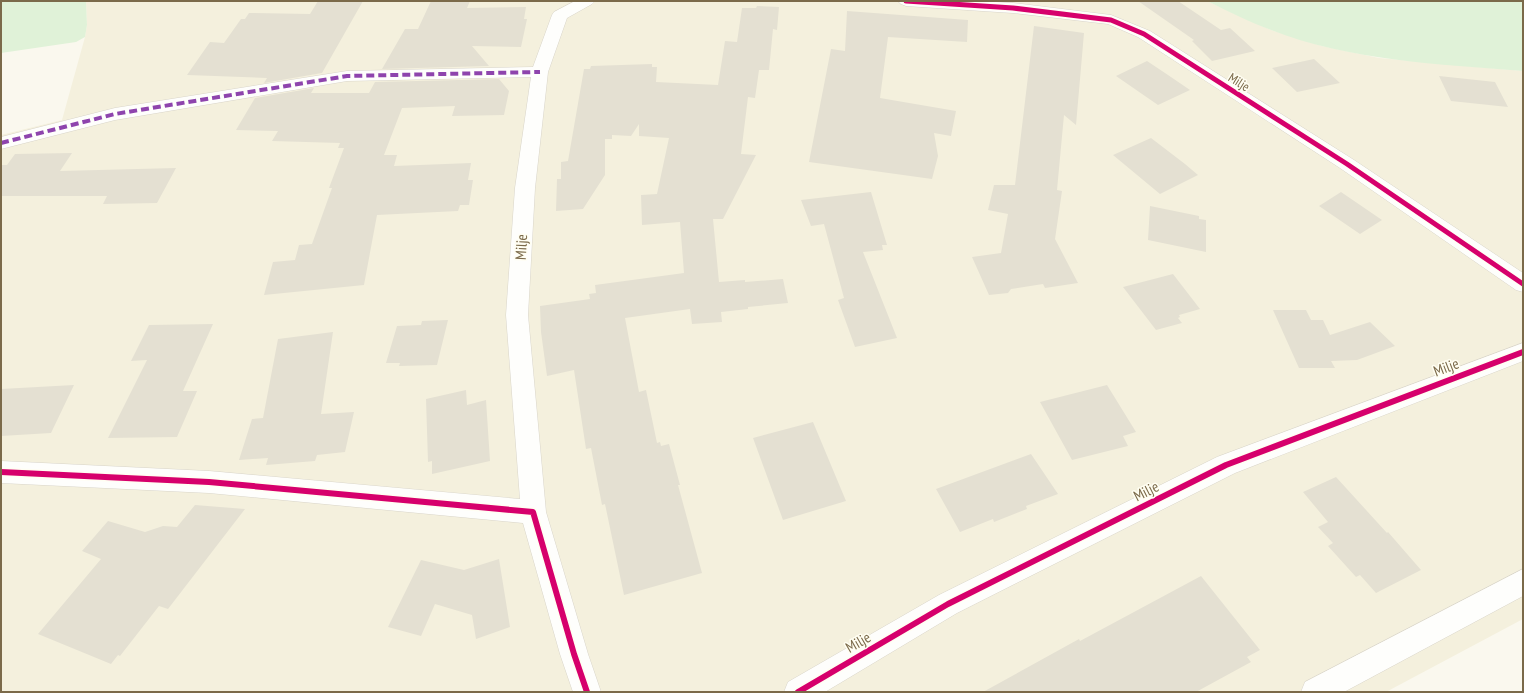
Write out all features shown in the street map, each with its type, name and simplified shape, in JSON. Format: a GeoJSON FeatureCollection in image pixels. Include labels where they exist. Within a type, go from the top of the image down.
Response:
{"type":"FeatureCollection","features":[{"type":"Feature","properties":{"kind":"street","name":"Milje"},"geometry":{"type":"LineString","coordinates":[[586,1],[560,15],[540,72],[525,188],[517,315],[533,512],[574,654],[587,692]]}},
{"type":"Feature","properties":{"kind":"street","name":"Milje"},"geometry":{"type":"LineString","coordinates":[[906,1],[1012,8],[1111,20],[1137,31],[1346,164],[1523,284]]}},
{"type":"Feature","properties":{"kind":"street"},"geometry":{"type":"LineString","coordinates":[[1,143],[115,114],[346,76],[540,72]]}},
{"type":"Feature","properties":{"kind":"street","name":"Milje"},"geometry":{"type":"LineString","coordinates":[[798,692],[948,604],[1226,465],[1523,352]]}},
{"type":"Feature","properties":{"kind":"street"},"geometry":{"type":"LineString","coordinates":[[1,472],[209,482],[533,512]]}},
{"type":"Feature","properties":{"kind":"street"},"geometry":{"type":"LineString","coordinates":[[1315,692],[1523,582]]}},
{"type":"Feature","properties":{"kind":"shaded area"},"geometry":{"type":"Polygon","coordinates":[[[86,1],[1207,1],[1271,30],[1322,46],[1379,58],[1523,71],[1523,619],[1386,692],[1,692],[1,135],[62,120],[85,37],[87,25],[86,1]]]}},
{"type":"Feature","properties":{"kind":"green space"},"geometry":{"type":"Polygon","coordinates":[[[1,1],[86,1],[87,25],[85,37],[76,42],[1,53],[1,1]]]}},
{"type":"Feature","properties":{"kind":"green space"},"geometry":{"type":"Polygon","coordinates":[[[1207,1],[1523,1],[1523,71],[1395,60],[1363,55],[1301,40],[1271,30],[1207,1]]]}},
{"type":"Feature","properties":{"kind":"building"},"geometry":{"type":"Polygon","coordinates":[[[318,1],[363,1],[322,73],[264,83],[267,78],[187,75],[210,42],[224,43],[241,19],[245,19],[249,13],[310,14],[318,1]]]}},
{"type":"Feature","properties":{"kind":"building"},"geometry":{"type":"Polygon","coordinates":[[[431,1],[470,1],[467,8],[526,7],[524,19],[527,19],[521,47],[472,46],[489,66],[382,69],[405,29],[418,29],[431,1]]]}},
{"type":"Feature","properties":{"kind":"building"},"geometry":{"type":"Polygon","coordinates":[[[1138,1],[1178,1],[1221,30],[1230,28],[1255,51],[1212,61],[1192,41],[1194,40],[1138,1]]]}},
{"type":"Feature","properties":{"kind":"building"},"geometry":{"type":"Polygon","coordinates":[[[757,6],[779,7],[777,30],[773,29],[769,70],[759,70],[755,98],[748,97],[741,154],[756,155],[723,219],[713,219],[719,282],[745,280],[745,282],[783,279],[788,303],[748,307],[748,309],[721,312],[722,322],[692,324],[690,309],[625,318],[639,392],[646,390],[657,443],[660,442],[661,446],[669,444],[680,485],[678,485],[702,573],[624,595],[605,504],[602,505],[591,448],[586,449],[574,370],[547,376],[541,332],[540,306],[590,299],[589,294],[596,293],[595,285],[684,273],[680,222],[642,225],[641,195],[657,194],[669,138],[639,136],[639,124],[631,136],[612,135],[612,139],[605,139],[605,175],[583,209],[556,211],[557,179],[561,179],[561,162],[568,161],[584,69],[590,69],[591,66],[652,64],[652,67],[657,67],[656,82],[718,85],[725,41],[737,42],[742,8],[756,8],[757,6]]]}},
{"type":"Feature","properties":{"kind":"building"},"geometry":{"type":"Polygon","coordinates":[[[847,11],[968,20],[967,42],[888,37],[880,98],[956,111],[951,136],[934,133],[938,156],[932,179],[809,162],[831,49],[845,51],[847,11]]]}},
{"type":"Feature","properties":{"kind":"building"},"geometry":{"type":"Polygon","coordinates":[[[1034,26],[1084,33],[1076,125],[1064,115],[1057,190],[1062,191],[1055,239],[1078,283],[1045,288],[1043,284],[1011,289],[1008,293],[989,295],[972,257],[1001,253],[1008,214],[988,210],[994,185],[1015,185],[1034,26]]]}},
{"type":"Feature","properties":{"kind":"building"},"geometry":{"type":"Polygon","coordinates":[[[1314,59],[1340,83],[1297,92],[1272,68],[1314,59]]]}},
{"type":"Feature","properties":{"kind":"building"},"geometry":{"type":"Polygon","coordinates":[[[1147,61],[1190,90],[1158,105],[1116,76],[1147,61]]]}},
{"type":"Feature","properties":{"kind":"building"},"geometry":{"type":"Polygon","coordinates":[[[1439,76],[1495,82],[1508,107],[1451,101],[1439,76]]]}},
{"type":"Feature","properties":{"kind":"building"},"geometry":{"type":"Polygon","coordinates":[[[499,79],[509,91],[504,115],[452,116],[455,106],[402,108],[384,155],[397,155],[394,166],[471,163],[468,180],[473,180],[469,205],[460,205],[458,211],[377,215],[364,285],[264,295],[273,262],[295,260],[299,245],[312,244],[332,188],[329,188],[344,148],[338,148],[340,143],[272,141],[278,131],[236,130],[255,98],[314,88],[311,93],[369,93],[375,82],[499,79]]]}},
{"type":"Feature","properties":{"kind":"building"},"geometry":{"type":"Polygon","coordinates":[[[1151,138],[1198,175],[1160,194],[1113,155],[1151,138]]]}},
{"type":"Feature","properties":{"kind":"building"},"geometry":{"type":"Polygon","coordinates":[[[72,153],[60,171],[176,168],[157,203],[103,204],[107,196],[1,196],[1,165],[7,165],[15,154],[72,153]]]}},
{"type":"Feature","properties":{"kind":"building"},"geometry":{"type":"Polygon","coordinates":[[[871,192],[887,245],[882,245],[883,250],[863,252],[897,338],[855,347],[838,300],[844,298],[824,224],[811,226],[801,200],[871,192]]]}},
{"type":"Feature","properties":{"kind":"building"},"geometry":{"type":"Polygon","coordinates":[[[1341,192],[1382,220],[1360,234],[1319,206],[1341,192]]]}},
{"type":"Feature","properties":{"kind":"building"},"geometry":{"type":"Polygon","coordinates":[[[1150,206],[1199,216],[1199,219],[1206,220],[1206,252],[1148,240],[1150,206]]]}},
{"type":"Feature","properties":{"kind":"building"},"geometry":{"type":"Polygon","coordinates":[[[1173,274],[1200,309],[1179,315],[1180,317],[1178,318],[1182,323],[1156,330],[1123,287],[1173,274]]]}},
{"type":"Feature","properties":{"kind":"building"},"geometry":{"type":"Polygon","coordinates":[[[1273,310],[1306,310],[1311,320],[1323,320],[1330,335],[1370,322],[1395,346],[1357,360],[1331,361],[1335,368],[1299,368],[1273,310]]]}},
{"type":"Feature","properties":{"kind":"building"},"geometry":{"type":"Polygon","coordinates":[[[448,320],[437,365],[399,366],[400,363],[386,363],[397,326],[421,325],[422,321],[448,320]]]}},
{"type":"Feature","properties":{"kind":"building"},"geometry":{"type":"Polygon","coordinates":[[[213,324],[183,391],[197,391],[177,437],[108,438],[147,360],[131,361],[149,325],[213,324]]]}},
{"type":"Feature","properties":{"kind":"building"},"geometry":{"type":"Polygon","coordinates":[[[333,332],[321,414],[354,412],[345,452],[317,455],[315,461],[266,465],[268,458],[239,460],[252,419],[263,418],[278,339],[333,332]]]}},
{"type":"Feature","properties":{"kind":"building"},"geometry":{"type":"Polygon","coordinates":[[[74,385],[51,433],[1,436],[1,389],[74,385]]]}},
{"type":"Feature","properties":{"kind":"building"},"geometry":{"type":"Polygon","coordinates":[[[1107,385],[1136,432],[1123,436],[1128,446],[1072,460],[1040,402],[1107,385]]]}},
{"type":"Feature","properties":{"kind":"building"},"geometry":{"type":"Polygon","coordinates":[[[466,390],[467,405],[486,400],[490,461],[432,474],[432,461],[428,462],[426,399],[466,390]]]}},
{"type":"Feature","properties":{"kind":"building"},"geometry":{"type":"Polygon","coordinates":[[[813,422],[846,501],[783,520],[753,438],[813,422]]]}},
{"type":"Feature","properties":{"kind":"building"},"geometry":{"type":"Polygon","coordinates":[[[1031,454],[1058,494],[1026,506],[1027,509],[994,522],[993,519],[960,532],[936,489],[1031,454]]]}},
{"type":"Feature","properties":{"kind":"building"},"geometry":{"type":"Polygon","coordinates":[[[1336,477],[1387,533],[1388,532],[1421,570],[1376,593],[1360,575],[1356,577],[1328,546],[1333,543],[1318,527],[1328,522],[1303,492],[1336,477]]]}},
{"type":"Feature","properties":{"kind":"building"},"geometry":{"type":"Polygon","coordinates":[[[195,505],[245,509],[168,609],[159,606],[120,656],[118,655],[111,664],[38,634],[101,559],[82,551],[108,521],[145,532],[163,526],[177,527],[195,505]]]}},
{"type":"Feature","properties":{"kind":"building"},"geometry":{"type":"Polygon","coordinates":[[[499,559],[510,627],[476,639],[472,615],[435,604],[421,636],[388,627],[421,560],[464,570],[499,559]]]}},
{"type":"Feature","properties":{"kind":"building"},"geometry":{"type":"Polygon","coordinates":[[[1201,576],[1260,650],[1247,657],[1251,662],[1196,692],[983,692],[1079,639],[1080,641],[1201,576]]]}},
{"type":"Feature","properties":{"kind":"marked path"},"geometry":{"type":"LineString","coordinates":[[1,143],[115,114],[347,76],[540,72]]}},
{"type":"Feature","properties":{"kind":"cycle path"},"geometry":{"type":"LineString","coordinates":[[906,1],[1013,8],[1111,20],[1144,34],[1347,164],[1523,284]]}},
{"type":"Feature","properties":{"kind":"cycle path"},"geometry":{"type":"LineString","coordinates":[[798,692],[948,604],[1226,465],[1523,352]]}},
{"type":"Feature","properties":{"kind":"cycle path"},"geometry":{"type":"LineString","coordinates":[[1,472],[209,482],[533,512],[574,654],[587,692]]}}]}
